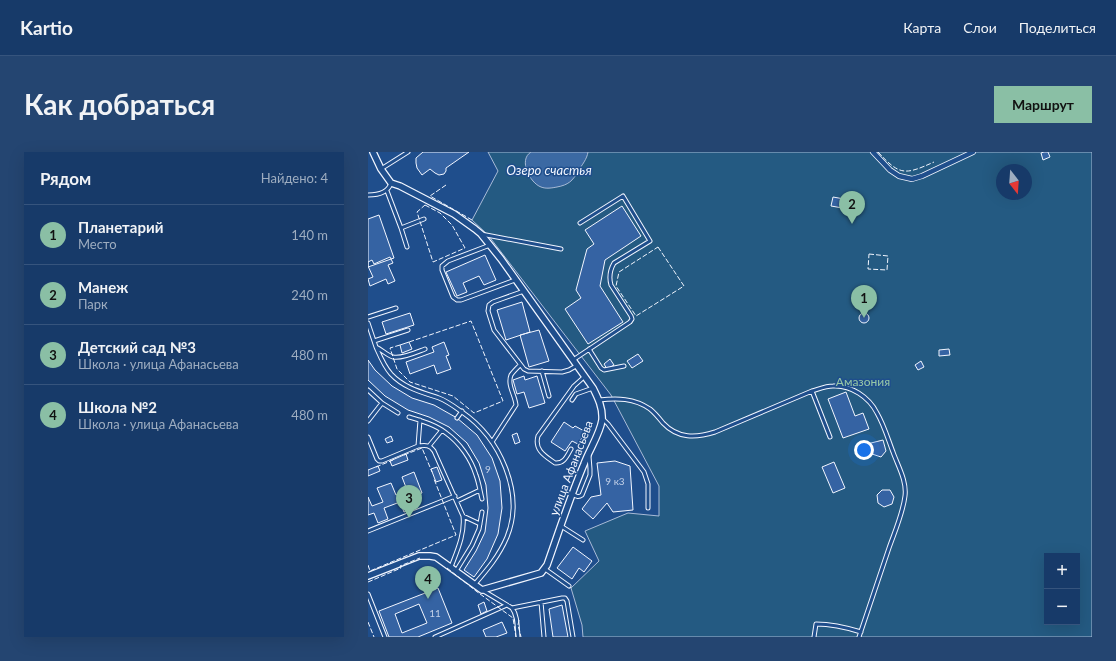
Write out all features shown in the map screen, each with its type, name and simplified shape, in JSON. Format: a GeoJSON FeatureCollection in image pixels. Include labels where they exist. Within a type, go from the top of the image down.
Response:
{"type":"FeatureCollection","features":[{"type":"Feature","properties":{"kind":"street"},"geometry":{"type":"LineString","coordinates":[[373,152],[391,183]]}},
{"type":"Feature","properties":{"kind":"street"},"geometry":{"type":"LineString","coordinates":[[873,152],[890,170],[899,176],[912,179],[922,176],[973,152]]}},
{"type":"Feature","properties":{"kind":"street","name":"улица Афанасьева"},"geometry":{"type":"LineString","coordinates":[[391,183],[400,186],[454,214],[481,234],[524,291],[593,388],[599,400],[602,411],[600,428],[588,452],[545,569]]}},
{"type":"Feature","properties":{"kind":"street"},"geometry":{"type":"LineString","coordinates":[[368,575],[425,555],[436,557],[482,590],[541,573],[545,569]]}},
{"type":"Feature","properties":{"kind":"lane"},"geometry":{"type":"LineString","coordinates":[[382,169],[408,152]]}},
{"type":"Feature","properties":{"kind":"lane"},"geometry":{"type":"LineString","coordinates":[[368,195],[375,195],[387,191],[390,188],[391,183]]}},
{"type":"Feature","properties":{"kind":"lane"},"geometry":{"type":"LineString","coordinates":[[387,191],[407,247]]}},
{"type":"Feature","properties":{"kind":"lane"},"geometry":{"type":"LineString","coordinates":[[572,360],[630,322],[632,319],[611,285],[610,280],[612,268],[614,263],[650,241],[623,196],[580,223]]}},
{"type":"Feature","properties":{"kind":"lane"},"geometry":{"type":"LineString","coordinates":[[401,228],[424,219]]}},
{"type":"Feature","properties":{"kind":"lane"},"geometry":{"type":"LineString","coordinates":[[481,234],[560,248]]}},
{"type":"Feature","properties":{"kind":"lane"},"geometry":{"type":"LineString","coordinates":[[490,245],[448,261],[442,266],[442,270],[453,297],[457,300],[461,300],[515,280]]}},
{"type":"Feature","properties":{"kind":"lane"},"geometry":{"type":"LineString","coordinates":[[524,291],[493,302],[489,305],[488,311],[494,330],[520,365],[528,371],[562,372],[576,366]]}},
{"type":"Feature","properties":{"kind":"lane"},"geometry":{"type":"LineString","coordinates":[[368,317],[396,308]]}},
{"type":"Feature","properties":{"kind":"lane"},"geometry":{"type":"LineString","coordinates":[[368,323],[382,362],[390,373],[402,383],[416,391],[440,399],[462,411],[481,428],[492,442],[500,456],[508,477],[512,497],[512,519],[507,537],[496,558],[474,585]]}},
{"type":"Feature","properties":{"kind":"lane"},"geometry":{"type":"LineString","coordinates":[[374,341],[408,330]]}},
{"type":"Feature","properties":{"kind":"lane"},"geometry":{"type":"LineString","coordinates":[[376,347],[398,357],[425,349]]}},
{"type":"Feature","properties":{"kind":"lane"},"geometry":{"type":"LineString","coordinates":[[589,349],[601,368],[604,370],[624,366]]}},
{"type":"Feature","properties":{"kind":"lane"},"geometry":{"type":"LineString","coordinates":[[492,442],[516,405],[510,386],[510,380],[520,365]]}},
{"type":"Feature","properties":{"kind":"lane"},"geometry":{"type":"LineString","coordinates":[[542,371],[549,396]]}},
{"type":"Feature","properties":{"kind":"lane"},"geometry":{"type":"LineString","coordinates":[[571,449],[563,461],[555,463],[541,452],[536,440],[574,386],[584,377]]}},
{"type":"Feature","properties":{"kind":"lane"},"geometry":{"type":"LineString","coordinates":[[599,400],[618,398],[641,404],[651,410],[670,429],[677,433],[691,437],[702,436],[715,432],[812,391],[833,386],[859,393],[870,402],[883,425],[904,483],[905,494],[904,503],[859,637]]}},
{"type":"Feature","properties":{"kind":"lane"},"geometry":{"type":"LineString","coordinates":[[572,400],[576,394],[593,388]]}},
{"type":"Feature","properties":{"kind":"lane"},"geometry":{"type":"LineString","coordinates":[[368,390],[382,403],[398,413]]}},
{"type":"Feature","properties":{"kind":"lane"},"geometry":{"type":"LineString","coordinates":[[812,391],[830,437]]}},
{"type":"Feature","properties":{"kind":"lane"},"geometry":{"type":"LineString","coordinates":[[368,421],[382,403]]}},
{"type":"Feature","properties":{"kind":"lane"},"geometry":{"type":"LineString","coordinates":[[457,418],[462,411]]}},
{"type":"Feature","properties":{"kind":"lane"},"geometry":{"type":"LineString","coordinates":[[409,417],[429,423],[444,431],[457,442],[468,457],[476,475],[482,499]]}},
{"type":"Feature","properties":{"kind":"lane"},"geometry":{"type":"LineString","coordinates":[[602,418],[644,472],[648,484],[648,508]]}},
{"type":"Feature","properties":{"kind":"lane"},"geometry":{"type":"LineString","coordinates":[[418,446],[420,420]]}},
{"type":"Feature","properties":{"kind":"lane"},"geometry":{"type":"LineString","coordinates":[[429,446],[449,428]]}},
{"type":"Feature","properties":{"kind":"lane"},"geometry":{"type":"LineString","coordinates":[[368,437],[379,461],[418,446],[429,446],[434,451],[455,496],[464,522],[459,546],[451,567]]}},
{"type":"Feature","properties":{"kind":"lane"},"geometry":{"type":"LineString","coordinates":[[572,494],[577,497],[582,495],[590,475],[588,452]]}},
{"type":"Feature","properties":{"kind":"lane"},"geometry":{"type":"LineString","coordinates":[[457,501],[480,490]]}},
{"type":"Feature","properties":{"kind":"lane"},"geometry":{"type":"LineString","coordinates":[[368,531],[455,496]]}},
{"type":"Feature","properties":{"kind":"lane"},"geometry":{"type":"LineString","coordinates":[[456,571],[472,546],[479,529],[482,512]]}},
{"type":"Feature","properties":{"kind":"lane"},"geometry":{"type":"LineString","coordinates":[[463,516],[480,524]]}},
{"type":"Feature","properties":{"kind":"lane"},"geometry":{"type":"LineString","coordinates":[[561,526],[582,540]]}},
{"type":"Feature","properties":{"kind":"lane"},"geometry":{"type":"LineString","coordinates":[[545,569],[569,586]]}},
{"type":"Feature","properties":{"kind":"lane"},"geometry":{"type":"LineString","coordinates":[[482,590],[512,608],[517,618],[518,637]]}},
{"type":"Feature","properties":{"kind":"lane"},"geometry":{"type":"LineString","coordinates":[[368,594],[385,637]]}},
{"type":"Feature","properties":{"kind":"lane"},"geometry":{"type":"LineString","coordinates":[[512,608],[565,598],[567,601],[573,637]]}},
{"type":"Feature","properties":{"kind":"lane"},"geometry":{"type":"LineString","coordinates":[[541,602],[544,637]]}},
{"type":"Feature","properties":{"kind":"lane"},"geometry":{"type":"LineString","coordinates":[[435,637],[507,605]]}},
{"type":"Feature","properties":{"kind":"lane"},"geometry":{"type":"LineString","coordinates":[[814,637],[816,624],[832,624],[861,632]]}},
{"type":"Feature","properties":{"kind":"green space","name":"Амазония"},"geometry":{"type":"Polygon","coordinates":[[[488,152],[1092,152],[1092,637],[583,637],[582,625],[571,588],[599,561],[585,531],[628,513],[659,516],[659,486],[611,395],[488,235],[472,220],[498,171],[488,152]]]}},
{"type":"Feature","properties":{"kind":"water","name":"Озеро счастья"},"geometry":{"type":"Polygon","coordinates":[[[531,152],[588,152],[584,162],[570,182],[561,186],[547,188],[537,185],[527,171],[526,160],[527,156],[531,152]]]}},
{"type":"Feature","properties":{"kind":"building"},"geometry":{"type":"Polygon","coordinates":[[[423,152],[469,152],[446,168],[444,174],[439,175],[430,169],[422,175],[417,168],[416,158],[423,152]]]}},
{"type":"Feature","properties":{"kind":"building"},"geometry":{"type":"Polygon","coordinates":[[[1048,152],[1050,157],[1043,160],[1041,153],[1048,152]]]}},
{"type":"Feature","properties":{"kind":"building"},"geometry":{"type":"Polygon","coordinates":[[[833,197],[861,202],[860,211],[831,206],[833,197]]]}},
{"type":"Feature","properties":{"kind":"building"},"geometry":{"type":"Polygon","coordinates":[[[622,206],[641,236],[605,260],[600,286],[623,322],[588,344],[565,309],[581,298],[576,290],[587,249],[594,244],[585,230],[622,206]]]}},
{"type":"Feature","properties":{"kind":"building"},"geometry":{"type":"Polygon","coordinates":[[[379,215],[394,258],[368,267],[368,219],[379,215]]]}},
{"type":"Feature","properties":{"kind":"building"},"geometry":{"type":"Polygon","coordinates":[[[485,255],[496,280],[484,285],[479,276],[463,283],[467,292],[457,296],[446,272],[485,255]]]}},
{"type":"Feature","properties":{"kind":"building"},"geometry":{"type":"Polygon","coordinates":[[[390,257],[393,263],[388,265],[395,281],[388,284],[386,279],[370,286],[368,279],[373,277],[368,266],[368,262],[372,260],[374,264],[390,257]]]}},
{"type":"Feature","properties":{"kind":"building"},"geometry":{"type":"Polygon","coordinates":[[[522,302],[530,332],[506,340],[497,310],[522,302]]]}},
{"type":"Feature","properties":{"kind":"building"},"geometry":{"type":"Polygon","coordinates":[[[410,313],[414,325],[386,334],[382,322],[410,313]]]}},
{"type":"Feature","properties":{"kind":"building"},"geometry":{"type":"Polygon","coordinates":[[[862,313],[866,313],[868,314],[868,322],[862,323],[859,320],[859,316],[862,313]]]}},
{"type":"Feature","properties":{"kind":"building"},"geometry":{"type":"Polygon","coordinates":[[[539,330],[549,361],[529,367],[520,335],[539,330]]]}},
{"type":"Feature","properties":{"kind":"building"},"geometry":{"type":"Polygon","coordinates":[[[409,342],[412,349],[402,353],[400,345],[409,342]]]}},
{"type":"Feature","properties":{"kind":"building"},"geometry":{"type":"Polygon","coordinates":[[[444,342],[449,355],[446,356],[451,369],[437,374],[434,365],[410,374],[406,362],[434,352],[432,347],[444,342]]]}},
{"type":"Feature","properties":{"kind":"building"},"geometry":{"type":"Polygon","coordinates":[[[949,349],[950,355],[939,356],[939,350],[949,349]]]}},
{"type":"Feature","properties":{"kind":"building"},"geometry":{"type":"Polygon","coordinates":[[[638,354],[643,361],[632,368],[627,361],[638,354]]]}},
{"type":"Feature","properties":{"kind":"building"},"geometry":{"type":"Polygon","coordinates":[[[610,359],[614,365],[607,369],[604,364],[610,359]]]}},
{"type":"Feature","properties":{"kind":"building"},"geometry":{"type":"Polygon","coordinates":[[[368,360],[375,370],[392,386],[412,398],[434,405],[457,418],[477,435],[492,458],[500,481],[502,508],[498,534],[487,559],[474,577],[464,570],[476,551],[485,532],[488,508],[486,485],[479,463],[467,443],[449,427],[429,417],[408,410],[385,396],[368,380],[368,360]]]}},
{"type":"Feature","properties":{"kind":"building"},"geometry":{"type":"Polygon","coordinates":[[[921,361],[924,367],[918,370],[915,365],[921,361]]]}},
{"type":"Feature","properties":{"kind":"building"},"geometry":{"type":"Polygon","coordinates":[[[524,376],[525,380],[537,376],[545,403],[529,408],[524,392],[517,394],[513,380],[524,376]]]}},
{"type":"Feature","properties":{"kind":"building"},"geometry":{"type":"Polygon","coordinates":[[[846,392],[855,416],[863,413],[869,429],[843,438],[828,399],[846,392]]]}},
{"type":"Feature","properties":{"kind":"building"},"geometry":{"type":"Polygon","coordinates":[[[564,422],[573,428],[575,426],[586,432],[578,444],[572,441],[565,451],[551,442],[564,422]]]}},
{"type":"Feature","properties":{"kind":"building"},"geometry":{"type":"Polygon","coordinates":[[[517,433],[520,442],[515,444],[512,435],[517,433]]]}},
{"type":"Feature","properties":{"kind":"building"},"geometry":{"type":"Polygon","coordinates":[[[391,436],[393,441],[387,443],[385,439],[391,436]]]}},
{"type":"Feature","properties":{"kind":"building"},"geometry":{"type":"Polygon","coordinates":[[[883,440],[886,451],[881,457],[869,453],[867,444],[883,440]]]}},
{"type":"Feature","properties":{"kind":"building"},"geometry":{"type":"Polygon","coordinates":[[[406,454],[408,460],[392,466],[390,461],[406,454]]]}},
{"type":"Feature","properties":{"kind":"building"},"geometry":{"type":"Polygon","coordinates":[[[615,461],[630,466],[633,510],[613,512],[607,503],[593,519],[582,509],[591,497],[601,495],[597,463],[615,461]]]}},
{"type":"Feature","properties":{"kind":"building"},"geometry":{"type":"Polygon","coordinates":[[[834,462],[845,488],[833,493],[822,467],[834,462]]]}},
{"type":"Feature","properties":{"kind":"building"},"geometry":{"type":"Polygon","coordinates":[[[378,466],[380,471],[368,476],[368,470],[378,466]]]}},
{"type":"Feature","properties":{"kind":"building"},"geometry":{"type":"Polygon","coordinates":[[[437,467],[442,480],[436,482],[431,469],[437,467]]]}},
{"type":"Feature","properties":{"kind":"building"},"geometry":{"type":"Polygon","coordinates":[[[414,472],[422,493],[412,497],[416,507],[404,512],[400,502],[384,508],[388,519],[378,523],[374,513],[368,515],[368,497],[372,506],[383,502],[377,488],[391,483],[396,495],[407,490],[402,477],[414,472]]]}},
{"type":"Feature","properties":{"kind":"building"},"geometry":{"type":"Polygon","coordinates":[[[882,490],[890,490],[894,497],[892,504],[884,507],[878,503],[877,495],[882,490]]]}},
{"type":"Feature","properties":{"kind":"building"},"geometry":{"type":"Polygon","coordinates":[[[573,547],[592,561],[584,572],[579,568],[572,579],[557,568],[573,547]]]}},
{"type":"Feature","properties":{"kind":"building"},"geometry":{"type":"Polygon","coordinates":[[[438,588],[452,623],[418,637],[389,637],[379,611],[438,588]],[[419,604],[395,614],[402,633],[427,623],[419,604]]]}},
{"type":"Feature","properties":{"kind":"building"},"geometry":{"type":"Polygon","coordinates":[[[484,602],[487,611],[481,614],[478,605],[484,602]]]}},
{"type":"Feature","properties":{"kind":"building"},"geometry":{"type":"Polygon","coordinates":[[[562,605],[568,637],[553,637],[549,609],[562,605]]]}},
{"type":"Feature","properties":{"kind":"building"},"geometry":{"type":"Polygon","coordinates":[[[502,622],[507,633],[496,637],[486,637],[483,630],[502,622]]]}},
{"type":"Feature","properties":{"kind":"fence"},"geometry":{"type":"LineString","coordinates":[[878,152],[892,166],[903,171],[916,169],[934,162]]}},
{"type":"Feature","properties":{"kind":"fence"},"geometry":{"type":"LineString","coordinates":[[446,185],[430,196],[472,220]]}},
{"type":"Feature","properties":{"kind":"fence"},"geometry":{"type":"LineString","coordinates":[[425,205],[440,213],[452,225],[465,248],[433,262],[417,212],[425,205]]}},
{"type":"Feature","properties":{"kind":"fence"},"geometry":{"type":"LineString","coordinates":[[658,247],[684,286],[636,316],[616,286],[619,272],[658,247]]}},
{"type":"Feature","properties":{"kind":"fence"},"geometry":{"type":"LineString","coordinates":[[869,254],[888,256],[887,270],[868,269],[869,254]]}},
{"type":"Feature","properties":{"kind":"fence"},"geometry":{"type":"LineString","coordinates":[[400,345],[390,348],[397,369],[410,382],[453,396],[474,413],[503,401],[471,321],[409,342]]}},
{"type":"Feature","properties":{"kind":"fence"},"geometry":{"type":"LineString","coordinates":[[404,455],[422,448],[432,472]]}},
{"type":"Feature","properties":{"kind":"fence"},"geometry":{"type":"LineString","coordinates":[[376,467],[393,460]]}},
{"type":"Feature","properties":{"kind":"fence"},"geometry":{"type":"LineString","coordinates":[[368,565],[370,571],[456,535],[434,479]]}},
{"type":"Feature","properties":{"kind":"fence"},"geometry":{"type":"LineString","coordinates":[[368,582],[420,558]]}},
{"type":"Feature","properties":{"kind":"fence"},"geometry":{"type":"LineString","coordinates":[[447,568],[513,618],[516,637]]}},
{"type":"Feature","properties":{"kind":"fence"},"geometry":{"type":"LineString","coordinates":[[519,620],[518,625],[521,637]]}},
{"type":"Feature","properties":{"kind":"fence"},"geometry":{"type":"LineString","coordinates":[[368,622],[374,637]]}},
{"type":"Feature","properties":{"kind":"place","name":"Манеж"},"geometry":{"type":"Point","coordinates":[852,224]}},
{"type":"Feature","properties":{"kind":"place","name":"Планетарий"},"geometry":{"type":"Point","coordinates":[864,318]}},
{"type":"Feature","properties":{"kind":"place","name":"Детский сад №3"},"geometry":{"type":"Point","coordinates":[409,518]}},
{"type":"Feature","properties":{"kind":"place","name":"Школа №2"},"geometry":{"type":"Point","coordinates":[428,599]}}]}
